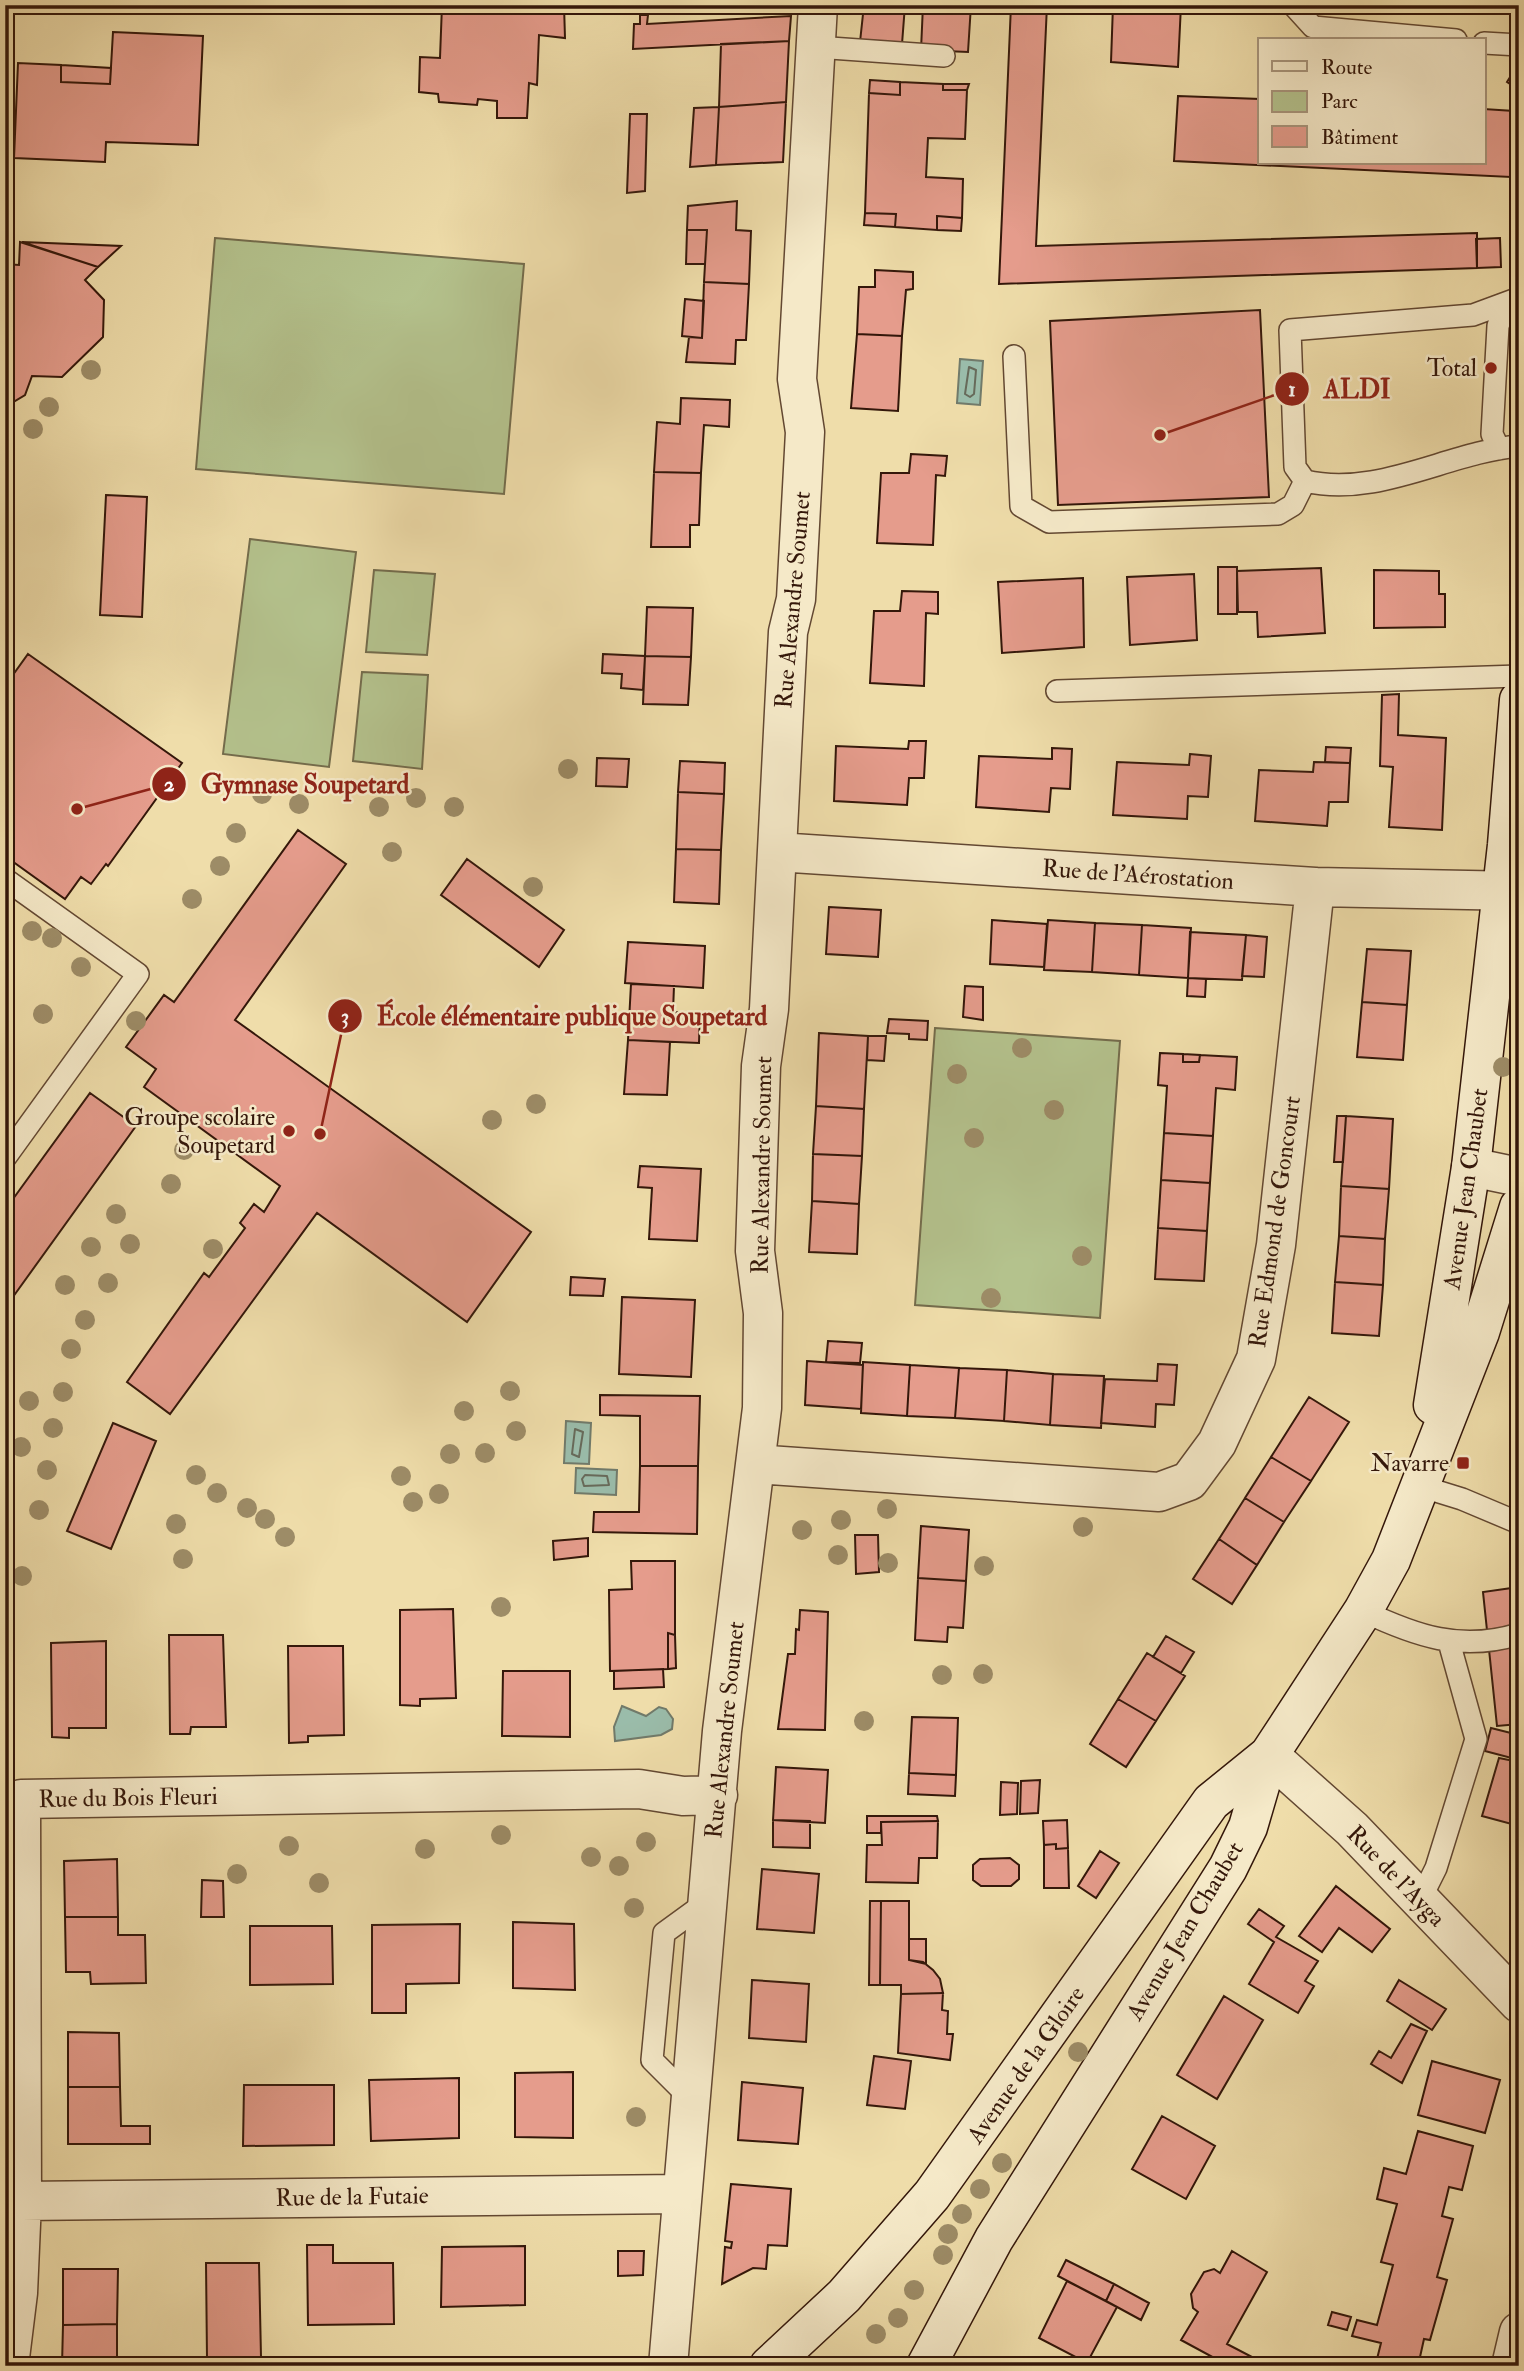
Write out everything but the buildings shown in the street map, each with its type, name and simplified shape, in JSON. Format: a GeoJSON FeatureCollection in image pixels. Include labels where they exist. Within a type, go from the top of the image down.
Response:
{"type":"FeatureCollection","features":[{"type":"Feature","properties":{"kind":"street","name":"Rue Alexandre Soumet"},"geometry":{"type":"LineString","coordinates":[[668,2366],[722,1731],[762,1408],[762,1313],[755,1251],[761,1066],[769,1009],[788,632],[796,599],[806,432],[797,379],[818,5]]}},
{"type":"Feature","properties":{"kind":"street","name":"Avenue Jean Chaubet"},"geometry":{"type":"LineString","coordinates":[[1420,1486],[1471,1167],[1510,891],[1519,700]]}},
{"type":"Feature","properties":{"kind":"street","name":"Rue de l'Aérostation"},"geometry":{"type":"LineString","coordinates":[[777,852],[1315,887],[1510,891]]}},
{"type":"Feature","properties":{"kind":"street","name":"Rue Edmond de Goncourt"},"geometry":{"type":"LineString","coordinates":[[755,1464],[1159,1492],[1189,1481],[1217,1443],[1256,1359],[1276,1245],[1315,887]]}},
{"type":"Feature","properties":{"kind":"street"},"geometry":{"type":"LineString","coordinates":[[1471,1167],[1519,1177]]}},
{"type":"Feature","properties":{"kind":"street","name":"Avenue Jean Chaubet"},"geometry":{"type":"LineString","coordinates":[[926,2366],[994,2239],[1228,1868],[1248,1826],[1269,1755],[1363,1611],[1391,1560],[1480,1332],[1519,1207]]}},
{"type":"Feature","properties":{"kind":"street","name":"Rue de l'Ayga"},"geometry":{"type":"LineString","coordinates":[[1269,1755],[1336,1814],[1519,2003]]}},
{"type":"Feature","properties":{"kind":"street","name":"Avenue de la Gloire"},"geometry":{"type":"LineString","coordinates":[[769,2366],[844,2296],[932,2195],[1211,1802],[1269,1755]]}},
{"type":"Feature","properties":{"kind":"street","name":"Rue du Bois Fleuri"},"geometry":{"type":"LineString","coordinates":[[9,2366],[18,2293],[22,2201],[21,1799],[639,1789],[683,1796],[718,1796]]}},
{"type":"Feature","properties":{"kind":"street","name":"Rue de la Futaie"},"geometry":{"type":"LineString","coordinates":[[22,2201],[682,2194]]}},
{"type":"Feature","properties":{"kind":"street"},"geometry":{"type":"LineString","coordinates":[[1511,2366],[1519,2332]]}},
{"type":"Feature","properties":{"kind":"lane"},"geometry":{"type":"LineString","coordinates":[[1293,5],[1313,27],[1434,38]]}},
{"type":"Feature","properties":{"kind":"lane"},"geometry":{"type":"LineString","coordinates":[[1486,43],[1519,45]]}},
{"type":"Feature","properties":{"kind":"lane"},"geometry":{"type":"LineString","coordinates":[[816,47],[944,56]]}},
{"type":"Feature","properties":{"kind":"lane"},"geometry":{"type":"LineString","coordinates":[[1509,448],[1492,434],[1498,326],[1513,300]]}},
{"type":"Feature","properties":{"kind":"lane"},"geometry":{"type":"LineString","coordinates":[[1509,448],[1396,478],[1322,485],[1306,481],[1295,467],[1290,330],[1473,315],[1513,300]]}},
{"type":"Feature","properties":{"kind":"lane"},"geometry":{"type":"LineString","coordinates":[[1014,356],[1021,506],[1049,522],[1278,514],[1293,505],[1306,481]]}},
{"type":"Feature","properties":{"kind":"lane"},"geometry":{"type":"LineString","coordinates":[[1057,691],[1519,676]]}},
{"type":"Feature","properties":{"kind":"lane"},"geometry":{"type":"LineString","coordinates":[[5,879],[138,974],[5,1158]]}},
{"type":"Feature","properties":{"kind":"lane"},"geometry":{"type":"LineString","coordinates":[[1420,1486],[1462,1499],[1519,1523]]}},
{"type":"Feature","properties":{"kind":"lane"},"geometry":{"type":"LineString","coordinates":[[1363,1611],[1400,1629],[1449,1642],[1491,1643],[1519,1634]]}},
{"type":"Feature","properties":{"kind":"lane"},"geometry":{"type":"LineString","coordinates":[[1420,1900],[1436,1868],[1476,1739],[1449,1642]]}},
{"type":"Feature","properties":{"kind":"green space"},"geometry":{"type":"Polygon","coordinates":[[[215,238],[524,264],[504,494],[196,469],[215,238]]]}},
{"type":"Feature","properties":{"kind":"green space"},"geometry":{"type":"Polygon","coordinates":[[[250,539],[356,552],[329,767],[223,754],[250,539]]]}},
{"type":"Feature","properties":{"kind":"green space"},"geometry":{"type":"Polygon","coordinates":[[[374,570],[435,574],[427,655],[366,652],[374,570]]]}},
{"type":"Feature","properties":{"kind":"green space"},"geometry":{"type":"Polygon","coordinates":[[[362,672],[428,675],[422,769],[353,761],[362,672]]]}},
{"type":"Feature","properties":{"kind":"green space"},"geometry":{"type":"Polygon","coordinates":[[[935,1028],[1120,1041],[1100,1318],[915,1305],[935,1028]]]}},
{"type":"Feature","properties":{"kind":"water"},"geometry":{"type":"Polygon","coordinates":[[[960,359],[983,361],[980,405],[957,403],[960,359]]]}},
{"type":"Feature","properties":{"kind":"water"},"geometry":{"type":"Polygon","coordinates":[[[566,1421],[591,1423],[589,1464],[564,1463],[566,1421]]]}},
{"type":"Feature","properties":{"kind":"water"},"geometry":{"type":"Polygon","coordinates":[[[576,1468],[617,1470],[616,1495],[575,1493],[576,1468]]]}},
{"type":"Feature","properties":{"kind":"water"},"geometry":{"type":"Polygon","coordinates":[[[622,1706],[646,1716],[659,1707],[666,1709],[673,1719],[672,1729],[661,1735],[615,1741],[614,1727],[622,1706]]]}},
{"type":"Feature","properties":{"kind":"place","name":"Total"},"geometry":{"type":"Point","coordinates":[1491,368]}},
{"type":"Feature","properties":{"kind":"place","name":"ALDI"},"geometry":{"type":"Point","coordinates":[1160,435]}},
{"type":"Feature","properties":{"kind":"place","name":"Gymnase Soupetard"},"geometry":{"type":"Point","coordinates":[77,809]}},
{"type":"Feature","properties":{"kind":"place","name":"Groupe scolaire Soupetard"},"geometry":{"type":"Point","coordinates":[289,1131]}},
{"type":"Feature","properties":{"kind":"place","name":"École élémentaire publique Soupetard"},"geometry":{"type":"Point","coordinates":[320,1134]}},
{"type":"Feature","properties":{"kind":"place","name":"Navarre"},"geometry":{"type":"Point","coordinates":[1463,1463]}}]}
